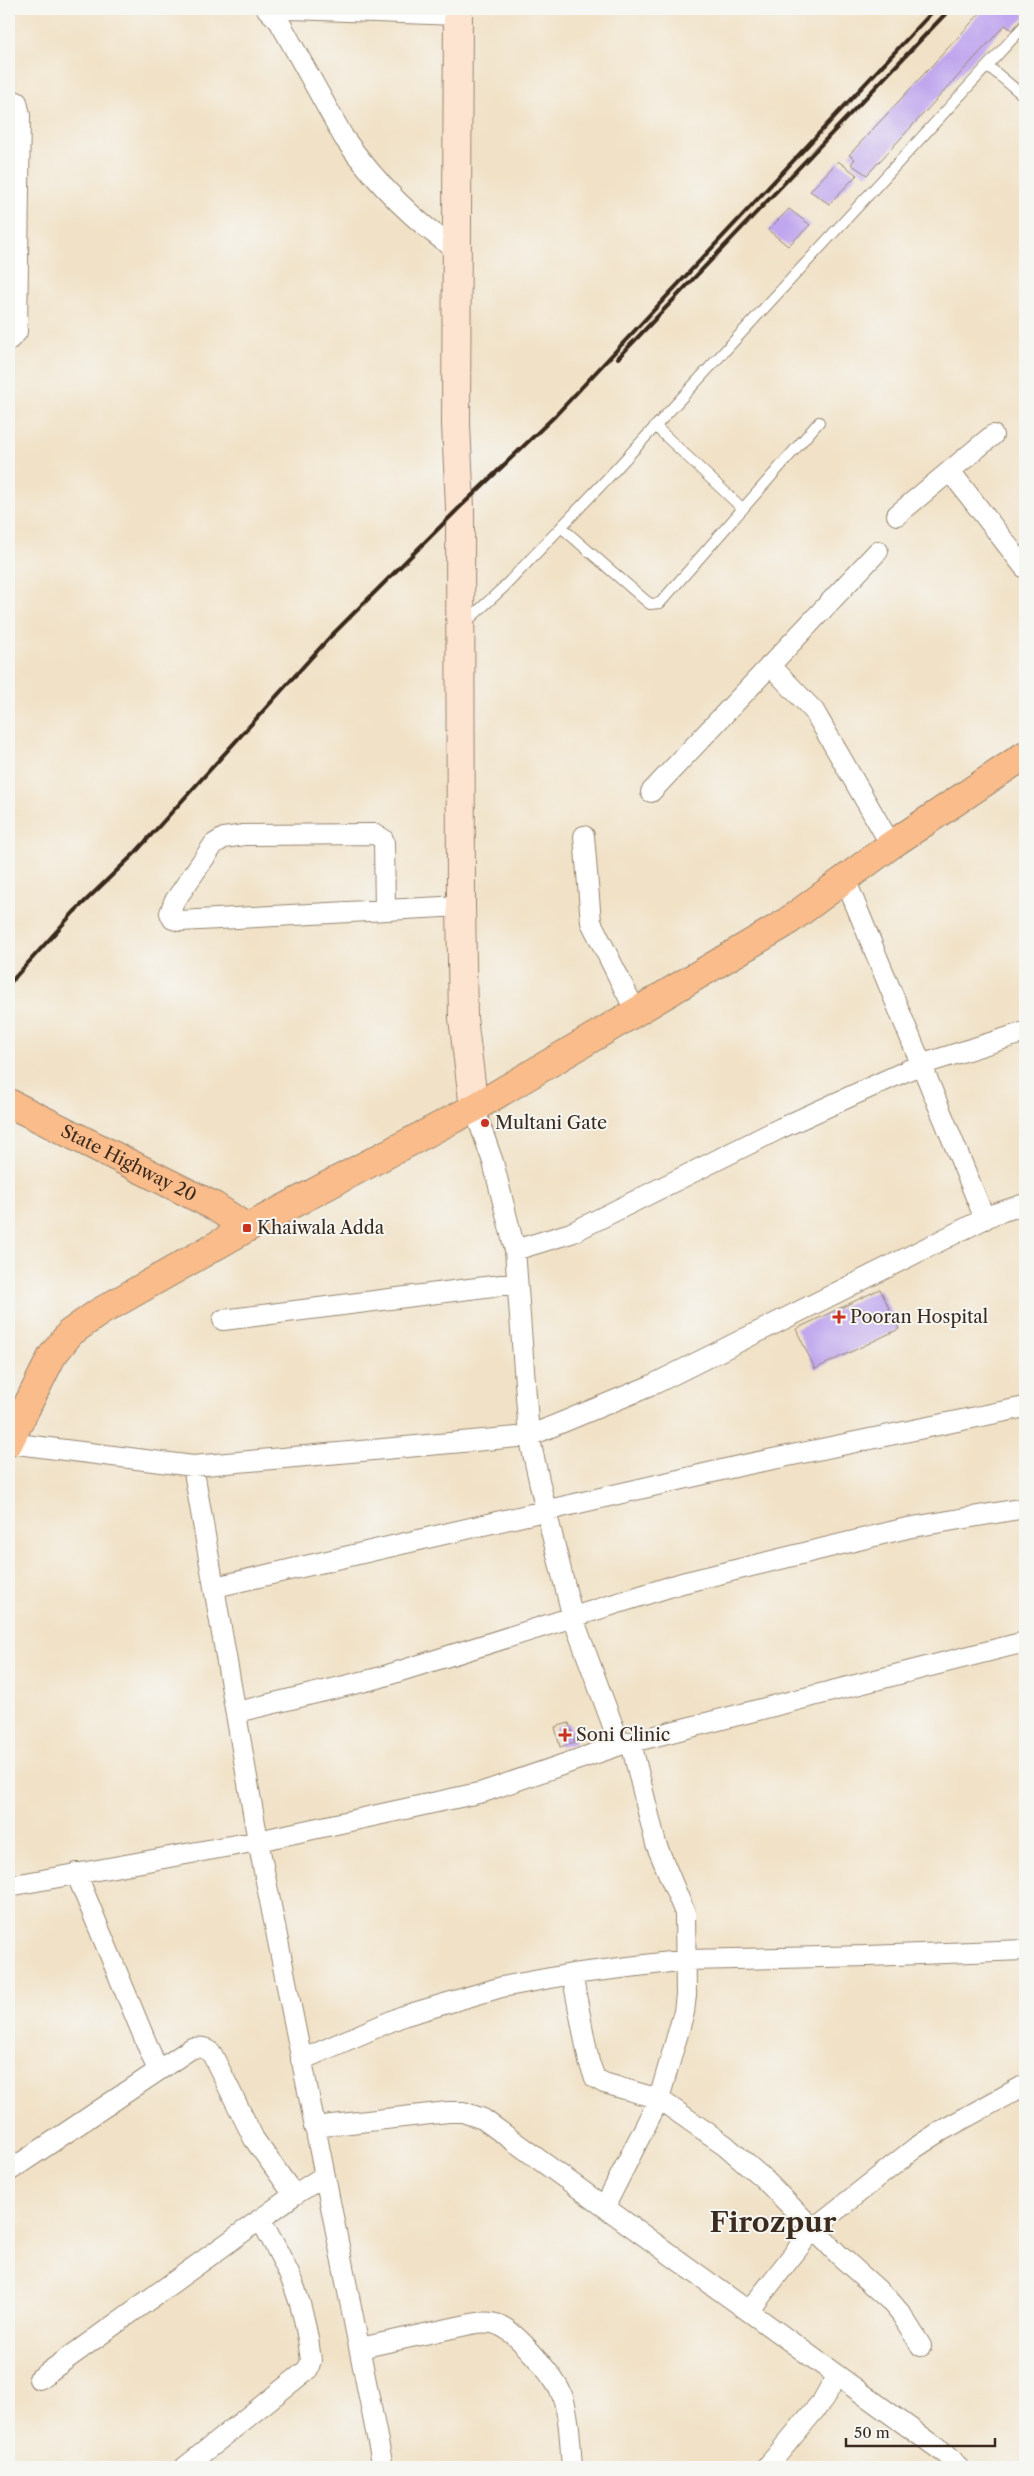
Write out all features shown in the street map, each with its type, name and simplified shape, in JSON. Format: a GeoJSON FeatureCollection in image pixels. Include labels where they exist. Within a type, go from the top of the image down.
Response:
{"type":"FeatureCollection","features":[{"type":"Feature","properties":{"kind":"main road"},"geometry":{"type":"LineString","coordinates":[[9,1442],[52,1356],[70,1333],[98,1313],[247,1228],[474,1108],[784,924],[891,845],[1025,755]]}},
{"type":"Feature","properties":{"kind":"main road","name":"State Highway 20"},"geometry":{"type":"LineString","coordinates":[[9,1103],[214,1206],[247,1228]]}},
{"type":"Feature","properties":{"kind":"street"},"geometry":{"type":"LineString","coordinates":[[268,10],[458,12],[456,425],[458,439],[463,1018],[474,1108],[493,1162],[515,1250],[524,1384],[530,1436],[546,1511],[573,1618],[625,1744],[656,1844],[685,1913],[684,2012],[659,2099],[605,2206]]}},
{"type":"Feature","properties":{"kind":"street"},"geometry":{"type":"LineString","coordinates":[[268,10],[279,21],[344,138],[355,153],[423,225],[457,250]]}},
{"type":"Feature","properties":{"kind":"street"},"geometry":{"type":"LineString","coordinates":[[9,99],[17,102],[20,115],[17,332],[9,340]]}},
{"type":"Feature","properties":{"kind":"street"},"geometry":{"type":"LineString","coordinates":[[897,515],[993,435]]}},
{"type":"Feature","properties":{"kind":"street"},"geometry":{"type":"LineString","coordinates":[[950,471],[1025,568]]}},
{"type":"Feature","properties":{"kind":"street"},"geometry":{"type":"LineString","coordinates":[[651,792],[878,551]]}},
{"type":"Feature","properties":{"kind":"street"},"geometry":{"type":"LineString","coordinates":[[770,665],[814,711],[891,845]]}},
{"type":"Feature","properties":{"kind":"street"},"geometry":{"type":"LineString","coordinates":[[385,910],[384,843],[380,836],[375,834],[254,835],[224,838],[214,844],[174,902],[170,913],[174,919],[180,921],[461,906]]}},
{"type":"Feature","properties":{"kind":"street"},"geometry":{"type":"LineString","coordinates":[[584,836],[591,922],[636,1012]]}},
{"type":"Feature","properties":{"kind":"street"},"geometry":{"type":"LineString","coordinates":[[845,879],[923,1064],[985,1219]]}},
{"type":"Feature","properties":{"kind":"street"},"geometry":{"type":"LineString","coordinates":[[515,1250],[571,1232],[781,1128],[923,1064],[1025,1032]]}},
{"type":"Feature","properties":{"kind":"street"},"geometry":{"type":"LineString","coordinates":[[9,1442],[193,1466],[530,1436],[650,1386],[985,1219],[1025,1204]]}},
{"type":"Feature","properties":{"kind":"street"},"geometry":{"type":"LineString","coordinates":[[223,1320],[517,1283]]}},
{"type":"Feature","properties":{"kind":"street"},"geometry":{"type":"LineString","coordinates":[[215,1587],[739,1466],[1025,1407]]}},
{"type":"Feature","properties":{"kind":"street"},"geometry":{"type":"LineString","coordinates":[[193,1466],[258,1841],[383,2467]]}},
{"type":"Feature","properties":{"kind":"street"},"geometry":{"type":"LineString","coordinates":[[237,1712],[378,1678],[573,1618],[682,1582],[906,1528],[1025,1508]]}},
{"type":"Feature","properties":{"kind":"street"},"geometry":{"type":"LineString","coordinates":[[9,1886],[258,1841],[483,1792],[625,1744],[1025,1642]]}},
{"type":"Feature","properties":{"kind":"street"},"geometry":{"type":"LineString","coordinates":[[76,1873],[158,2071]]}},
{"type":"Feature","properties":{"kind":"street"},"geometry":{"type":"LineString","coordinates":[[302,2060],[403,2016],[502,1987],[572,1974],[686,1960],[1025,1950]]}},
{"type":"Feature","properties":{"kind":"street"},"geometry":{"type":"LineString","coordinates":[[572,1974],[588,2062],[595,2078],[604,2084],[659,2099],[725,2145],[765,2180],[889,2300],[901,2314],[921,2346]]}},
{"type":"Feature","properties":{"kind":"street"},"geometry":{"type":"LineString","coordinates":[[9,2171],[192,2048],[200,2047],[208,2049],[254,2139],[294,2195]]}},
{"type":"Feature","properties":{"kind":"street"},"geometry":{"type":"LineString","coordinates":[[749,2311],[814,2228],[915,2148],[940,2131],[1025,2085]]}},
{"type":"Feature","properties":{"kind":"street"},"geometry":{"type":"LineString","coordinates":[[314,2127],[463,2112],[483,2119],[498,2128],[950,2457],[958,2467]]}},
{"type":"Feature","properties":{"kind":"street"},"geometry":{"type":"LineString","coordinates":[[39,2379],[260,2219],[324,2176]]}},
{"type":"Feature","properties":{"kind":"street"},"geometry":{"type":"LineString","coordinates":[[184,2467],[308,2369],[311,2360],[300,2299],[294,2283],[260,2219]]}},
{"type":"Feature","properties":{"kind":"street"},"geometry":{"type":"LineString","coordinates":[[360,2348],[471,2324],[485,2322],[499,2325],[511,2332],[555,2382],[562,2393],[572,2467]]}},
{"type":"Feature","properties":{"kind":"street"},"geometry":{"type":"LineString","coordinates":[[767,2467],[823,2400],[837,2375]]}},
{"type":"Feature","properties":{"kind":"lane"},"geometry":{"type":"LineString","coordinates":[[460,627],[504,587],[561,527],[1025,26]]}},
{"type":"Feature","properties":{"kind":"lane"},"geometry":{"type":"LineString","coordinates":[[988,66],[1025,97]]}},
{"type":"Feature","properties":{"kind":"lane"},"geometry":{"type":"LineString","coordinates":[[561,527],[645,600],[656,604],[663,601],[820,422]]}},
{"type":"Feature","properties":{"kind":"lane"},"geometry":{"type":"LineString","coordinates":[[655,426],[743,510]]}},
{"type":"Feature","properties":{"kind":"building"},"geometry":{"type":"Polygon","coordinates":[[[984,9],[1021,9],[1025,16],[1012,30],[1005,25],[867,175],[851,164],[855,159],[849,155],[984,9]]]}},
{"type":"Feature","properties":{"kind":"building"},"geometry":{"type":"Polygon","coordinates":[[[838,161],[857,175],[829,204],[810,191],[838,161]]]}},
{"type":"Feature","properties":{"kind":"building"},"geometry":{"type":"Polygon","coordinates":[[[789,209],[810,225],[788,246],[768,230],[789,209]]]}},
{"type":"Feature","properties":{"kind":"building"},"geometry":{"type":"Polygon","coordinates":[[[880,1289],[899,1329],[815,1369],[796,1329],[880,1289]]]}},
{"type":"Feature","properties":{"kind":"building"},"geometry":{"type":"Polygon","coordinates":[[[569,1723],[575,1743],[560,1747],[555,1727],[569,1723]]]}},
{"type":"Feature","properties":{"kind":"railway"},"geometry":{"type":"LineString","coordinates":[[9,984],[74,912],[134,854],[329,638],[460,507],[555,416],[935,9]]}},
{"type":"Feature","properties":{"kind":"railway"},"geometry":{"type":"LineString","coordinates":[[618,358],[950,9]]}},
{"type":"Feature","properties":{"kind":"place","name":"Multani Gate"},"geometry":{"type":"Point","coordinates":[485,1123]}},
{"type":"Feature","properties":{"kind":"place","name":"Khaiwala Adda"},"geometry":{"type":"Point","coordinates":[247,1228]}},
{"type":"Feature","properties":{"kind":"place","name":"Pooran Hospital"},"geometry":{"type":"Point","coordinates":[839,1317]}},
{"type":"Feature","properties":{"kind":"place","name":"Soni Clinic"},"geometry":{"type":"Point","coordinates":[565,1735]}},
{"type":"Feature","properties":{"kind":"district","name":"Firozpur"},"geometry":{"type":"Point","coordinates":[773,2222]}}]}
